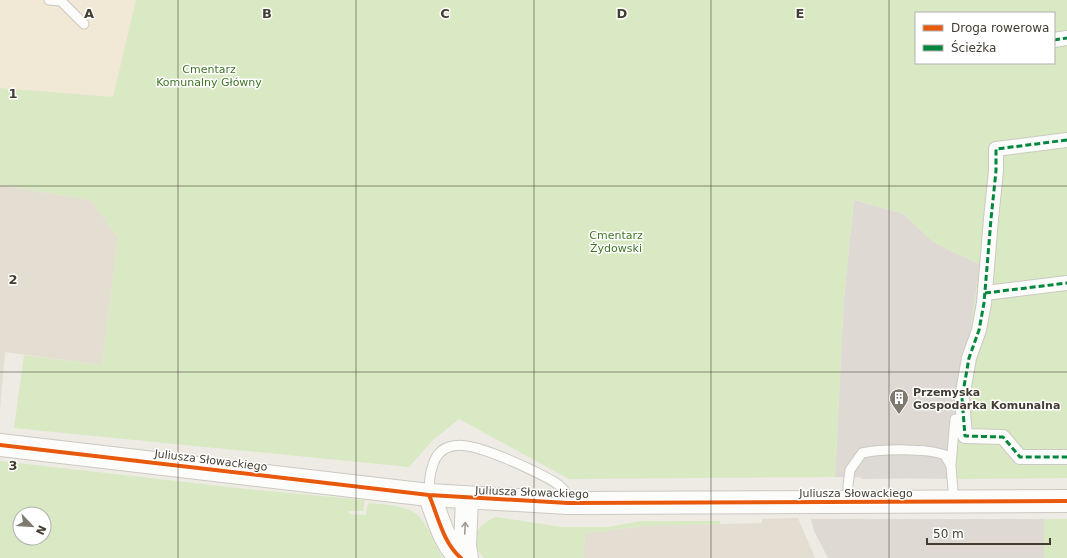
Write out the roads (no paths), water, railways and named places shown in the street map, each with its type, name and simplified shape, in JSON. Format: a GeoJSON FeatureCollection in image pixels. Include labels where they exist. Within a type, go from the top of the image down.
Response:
{"type":"FeatureCollection","features":[{"type":"Feature","properties":{"kind":"street"},"geometry":{"type":"LineString","coordinates":[[1055,40],[1067,38]]}},
{"type":"Feature","properties":{"kind":"street"},"geometry":{"type":"LineString","coordinates":[[1067,140],[996,149],[996,171],[985,293],[979,330],[969,358],[962,398],[964,436],[1003,437],[1020,457],[1067,457]]}},
{"type":"Feature","properties":{"kind":"street"},"geometry":{"type":"LineString","coordinates":[[985,293],[1067,283]]}},
{"type":"Feature","properties":{"kind":"street","name":"Juliusza Słowackiego"},"geometry":{"type":"LineString","coordinates":[[0,445],[429,495],[467,498],[568,503],[1067,501]]}},
{"type":"Feature","properties":{"kind":"street"},"geometry":{"type":"LineString","coordinates":[[429,495],[443,532],[456,553],[461,558]]}},
{"type":"Feature","properties":{"kind":"street"},"geometry":{"type":"LineString","coordinates":[[467,498],[465,546],[467,558]]}},
{"type":"Feature","properties":{"kind":"lane"},"geometry":{"type":"LineString","coordinates":[[49,0],[61,1],[84,24]]}},
{"type":"Feature","properties":{"kind":"lane"},"geometry":{"type":"LineString","coordinates":[[954,502],[951,466],[955,419]]}},
{"type":"Feature","properties":{"kind":"lane"},"geometry":{"type":"LineString","coordinates":[[429,495],[432,466],[436,458],[442,450],[461,444],[489,452],[554,482],[566,492],[568,503]]}},
{"type":"Feature","properties":{"kind":"lane"},"geometry":{"type":"LineString","coordinates":[[848,502],[850,470],[862,453],[873,451],[936,451],[945,455],[951,466]]}},
{"type":"Feature","properties":{"kind":"place","name":"Przemyska Gospodarka Komunalna"},"geometry":{"type":"Point","coordinates":[899,415]}},
{"type":"Feature","properties":{"kind":"park label","name":"Cmentarz Komunalny Główny"},"geometry":{"type":"Point","coordinates":[209,75]}},
{"type":"Feature","properties":{"kind":"park label","name":"Cmentarz Żydowski"},"geometry":{"type":"Point","coordinates":[616,241]}}]}
